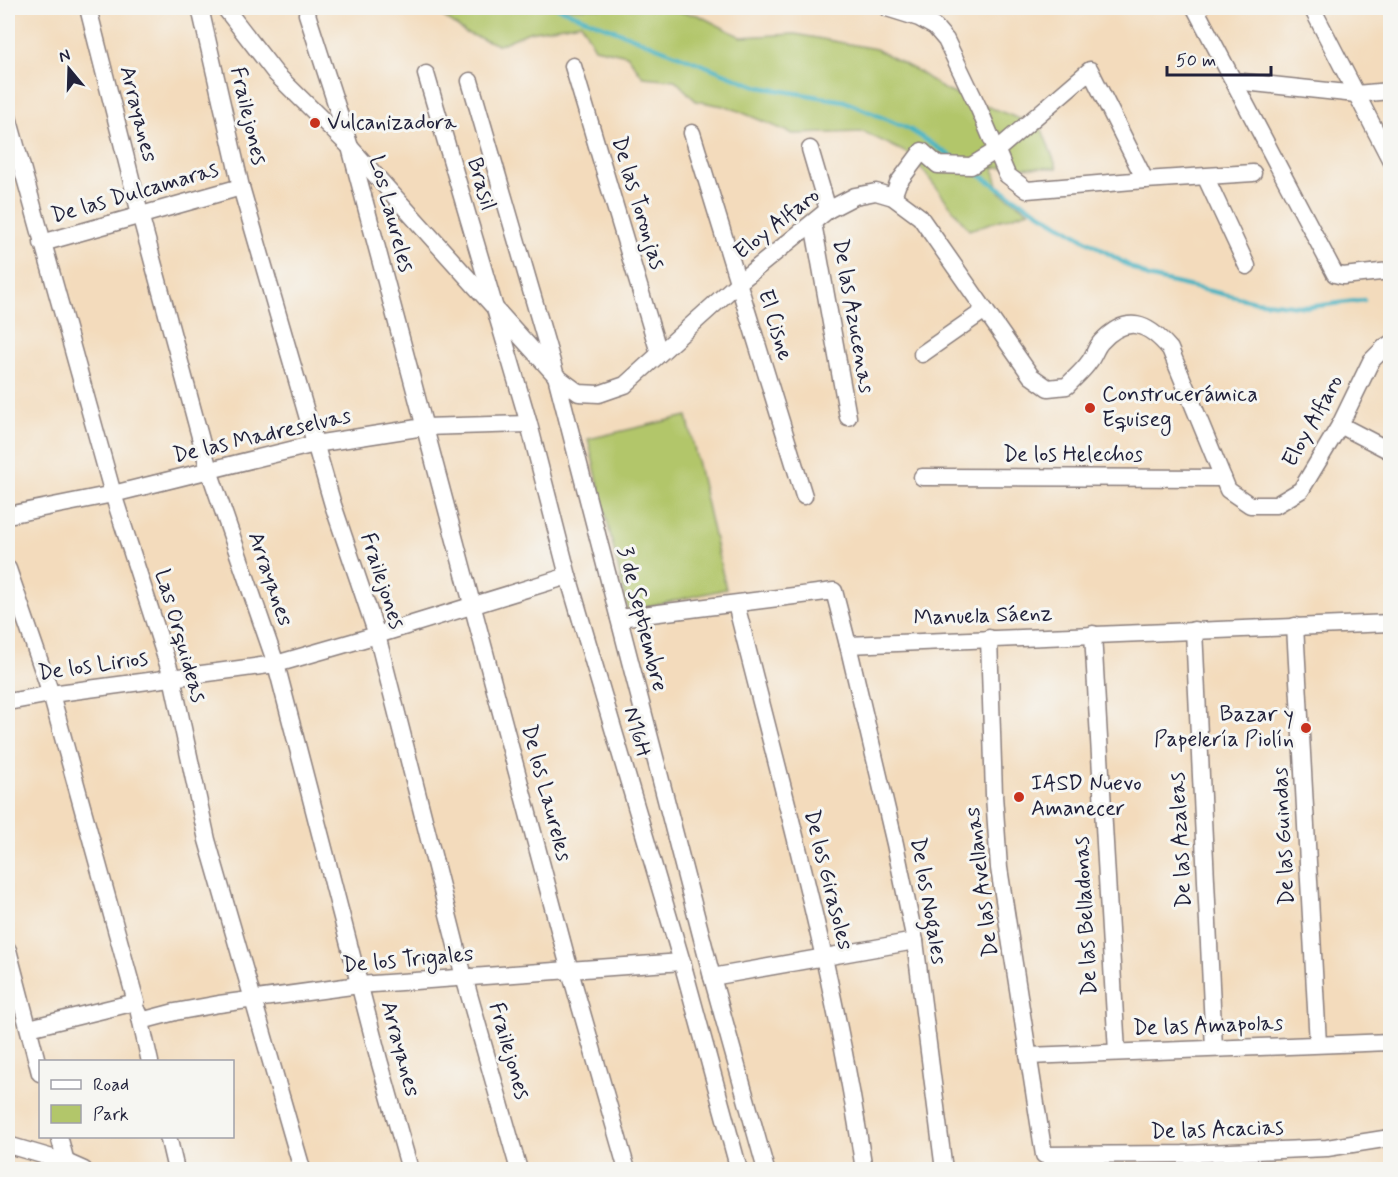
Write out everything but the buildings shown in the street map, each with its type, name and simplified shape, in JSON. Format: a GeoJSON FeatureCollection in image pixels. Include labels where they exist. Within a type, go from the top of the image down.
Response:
{"type":"FeatureCollection","features":[{"type":"Feature","properties":{"kind":"street","name":"Arrayanes"},"geometry":{"type":"LineString","coordinates":[[88,8],[140,214],[209,470],[276,664],[359,985],[409,1166]]}},
{"type":"Feature","properties":{"kind":"street","name":"Frailejones"},"geometry":{"type":"LineString","coordinates":[[200,8],[241,186],[333,506],[377,635],[465,977],[519,1170]]}},
{"type":"Feature","properties":{"kind":"street","name":"Eloy Alfaro"},"geometry":{"type":"LineString","coordinates":[[225,8],[276,74],[350,147],[556,376],[579,393],[599,394],[625,385],[738,283],[828,210],[855,196],[876,192],[893,197],[921,217],[1031,376],[1048,388],[1067,386],[1089,362],[1100,343],[1119,327],[1139,324],[1156,333],[1170,349],[1228,490],[1250,506],[1276,506],[1301,490],[1340,425],[1371,361],[1390,344]]}},
{"type":"Feature","properties":{"kind":"street"},"geometry":{"type":"LineString","coordinates":[[887,8],[919,18],[935,27],[946,40],[1007,175],[1027,190],[1253,174]]}},
{"type":"Feature","properties":{"kind":"street"},"geometry":{"type":"LineString","coordinates":[[1195,8],[1335,274],[1343,276],[1390,271]]}},
{"type":"Feature","properties":{"kind":"street"},"geometry":{"type":"LineString","coordinates":[[1312,8],[1390,156]]}},
{"type":"Feature","properties":{"kind":"street","name":"Los Laureles"},"geometry":{"type":"LineString","coordinates":[[307,14],[350,147],[424,427]]}},
{"type":"Feature","properties":{"kind":"street","name":"De las Toronjas"},"geometry":{"type":"LineString","coordinates":[[573,66],[659,353]]}},
{"type":"Feature","properties":{"kind":"street"},"geometry":{"type":"LineString","coordinates":[[893,197],[898,183],[922,151],[938,165],[971,166],[997,150],[1090,70],[1145,180]]}},
{"type":"Feature","properties":{"kind":"street","name":"Brasil"},"geometry":{"type":"LineString","coordinates":[[426,74],[493,306]]}},
{"type":"Feature","properties":{"kind":"street","name":"3 de Septiembre"},"geometry":{"type":"LineString","coordinates":[[470,81],[556,376],[712,977],[766,1170]]}},
{"type":"Feature","properties":{"kind":"street"},"geometry":{"type":"LineString","coordinates":[[1234,81],[1356,94],[1390,91]]}},
{"type":"Feature","properties":{"kind":"street","name":"Las Orquideas"},"geometry":{"type":"LineString","coordinates":[[8,117],[113,494],[172,677],[207,840],[302,1169]]}},
{"type":"Feature","properties":{"kind":"street","name":"El Cisne"},"geometry":{"type":"LineString","coordinates":[[692,133],[804,496]]}},
{"type":"Feature","properties":{"kind":"street"},"geometry":{"type":"LineString","coordinates":[[810,149],[828,210]]}},
{"type":"Feature","properties":{"kind":"street"},"geometry":{"type":"LineString","coordinates":[[1206,178],[1247,266]]}},
{"type":"Feature","properties":{"kind":"street","name":"De las Dulcamaras"},"geometry":{"type":"LineString","coordinates":[[42,243],[241,186]]}},
{"type":"Feature","properties":{"kind":"street","name":"De las Azucenas"},"geometry":{"type":"LineString","coordinates":[[813,223],[848,417]]}},
{"type":"Feature","properties":{"kind":"street","name":"N16H"},"geometry":{"type":"LineString","coordinates":[[493,306],[529,424],[568,576],[681,962],[739,1170]]}},
{"type":"Feature","properties":{"kind":"street"},"geometry":{"type":"LineString","coordinates":[[922,354],[985,310]]}},
{"type":"Feature","properties":{"kind":"street","name":"De las Madreselvas"},"geometry":{"type":"LineString","coordinates":[[8,515],[113,494],[315,444],[424,427],[529,424]]}},
{"type":"Feature","properties":{"kind":"street"},"geometry":{"type":"LineString","coordinates":[[1340,425],[1390,451]]}},
{"type":"Feature","properties":{"kind":"street","name":"De los Laureles"},"geometry":{"type":"LineString","coordinates":[[424,427],[570,971],[627,1170]]}},
{"type":"Feature","properties":{"kind":"street","name":"De los Helechos"},"geometry":{"type":"LineString","coordinates":[[922,477],[1223,478]]}},
{"type":"Feature","properties":{"kind":"street"},"geometry":{"type":"LineString","coordinates":[[8,569],[51,694],[136,1002],[150,1060]]}},
{"type":"Feature","properties":{"kind":"street","name":"De los Lirios"},"geometry":{"type":"LineString","coordinates":[[8,702],[51,694],[276,664],[568,576]]}},
{"type":"Feature","properties":{"kind":"street"},"geometry":{"type":"LineString","coordinates":[[619,618],[834,591],[848,645]]}},
{"type":"Feature","properties":{"kind":"street","name":"De los Girasoles"},"geometry":{"type":"LineString","coordinates":[[736,604],[824,957],[855,1108],[864,1170]]}},
{"type":"Feature","properties":{"kind":"street","name":"Manuela Sáenz"},"geometry":{"type":"LineString","coordinates":[[848,645],[1390,623]]}},
{"type":"Feature","properties":{"kind":"street","name":"De las Guindas"},"geometry":{"type":"LineString","coordinates":[[1295,626],[1318,1044]]}},
{"type":"Feature","properties":{"kind":"street","name":"De las Azaleas"},"geometry":{"type":"LineString","coordinates":[[1194,630],[1214,1048]]}},
{"type":"Feature","properties":{"kind":"street","name":"De las Belladonas"},"geometry":{"type":"LineString","coordinates":[[1093,634],[1117,1052]]}},
{"type":"Feature","properties":{"kind":"street","name":"De las Avellanas"},"geometry":{"type":"LineString","coordinates":[[989,638],[994,795],[999,868],[1044,1155]]}},
{"type":"Feature","properties":{"kind":"street","name":"De los Nogales"},"geometry":{"type":"LineString","coordinates":[[848,645],[915,940],[944,1170]]}},
{"type":"Feature","properties":{"kind":"street"},"geometry":{"type":"LineString","coordinates":[[712,977],[915,940]]}},
{"type":"Feature","properties":{"kind":"street"},"geometry":{"type":"LineString","coordinates":[[8,950],[39,1069]]}},
{"type":"Feature","properties":{"kind":"street","name":"De los Trigales"},"geometry":{"type":"LineString","coordinates":[[141,1021],[186,1010],[359,985],[681,962]]}},
{"type":"Feature","properties":{"kind":"street"},"geometry":{"type":"LineString","coordinates":[[29,1028],[136,1002]]}},
{"type":"Feature","properties":{"kind":"street","name":"De las Amapolas"},"geometry":{"type":"LineString","coordinates":[[1028,1056],[1390,1042]]}},
{"type":"Feature","properties":{"kind":"street"},"geometry":{"type":"LineString","coordinates":[[59,1138],[66,1162]]}},
{"type":"Feature","properties":{"kind":"street"},"geometry":{"type":"LineString","coordinates":[[168,1138],[176,1170]]}},
{"type":"Feature","properties":{"kind":"street","name":"De las Acacias"},"geometry":{"type":"LineString","coordinates":[[1044,1155],[1183,1154],[1327,1149],[1390,1138]]}},
{"type":"Feature","properties":{"kind":"street"},"geometry":{"type":"LineString","coordinates":[[8,1145],[66,1162],[84,1170]]}},
{"type":"Feature","properties":{"kind":"green space"},"geometry":{"type":"Polygon","coordinates":[[[432,8],[653,8],[698,15],[741,37],[795,34],[876,49],[919,72],[945,90],[1041,127],[1057,168],[993,167],[1000,192],[1029,211],[969,230],[911,155],[864,132],[793,134],[729,107],[696,101],[675,80],[643,77],[627,55],[595,48],[581,23],[529,32],[499,45],[466,33],[432,8]]]}},
{"type":"Feature","properties":{"kind":"green space"},"geometry":{"type":"Polygon","coordinates":[[[687,416],[726,589],[628,611],[588,439],[687,416]]]}},
{"type":"Feature","properties":{"kind":"waterway"},"geometry":{"type":"LineString","coordinates":[[558,8],[759,87],[844,101],[909,129],[957,160]]}},
{"type":"Feature","properties":{"kind":"waterway"},"geometry":{"type":"LineString","coordinates":[[972,170],[1148,277],[1254,301],[1308,307],[1364,300]]}},
{"type":"Feature","properties":{"kind":"place","name":"Vulcanizadora"},"geometry":{"type":"Point","coordinates":[315,123]}},
{"type":"Feature","properties":{"kind":"place","name":"Construcerámica Equiseg"},"geometry":{"type":"Point","coordinates":[1090,408]}},
{"type":"Feature","properties":{"kind":"place","name":"Bazar y Papelería Piolín"},"geometry":{"type":"Point","coordinates":[1306,728]}},
{"type":"Feature","properties":{"kind":"place","name":"IASD Nuevo Amanecer"},"geometry":{"type":"Point","coordinates":[1019,797]}}]}
